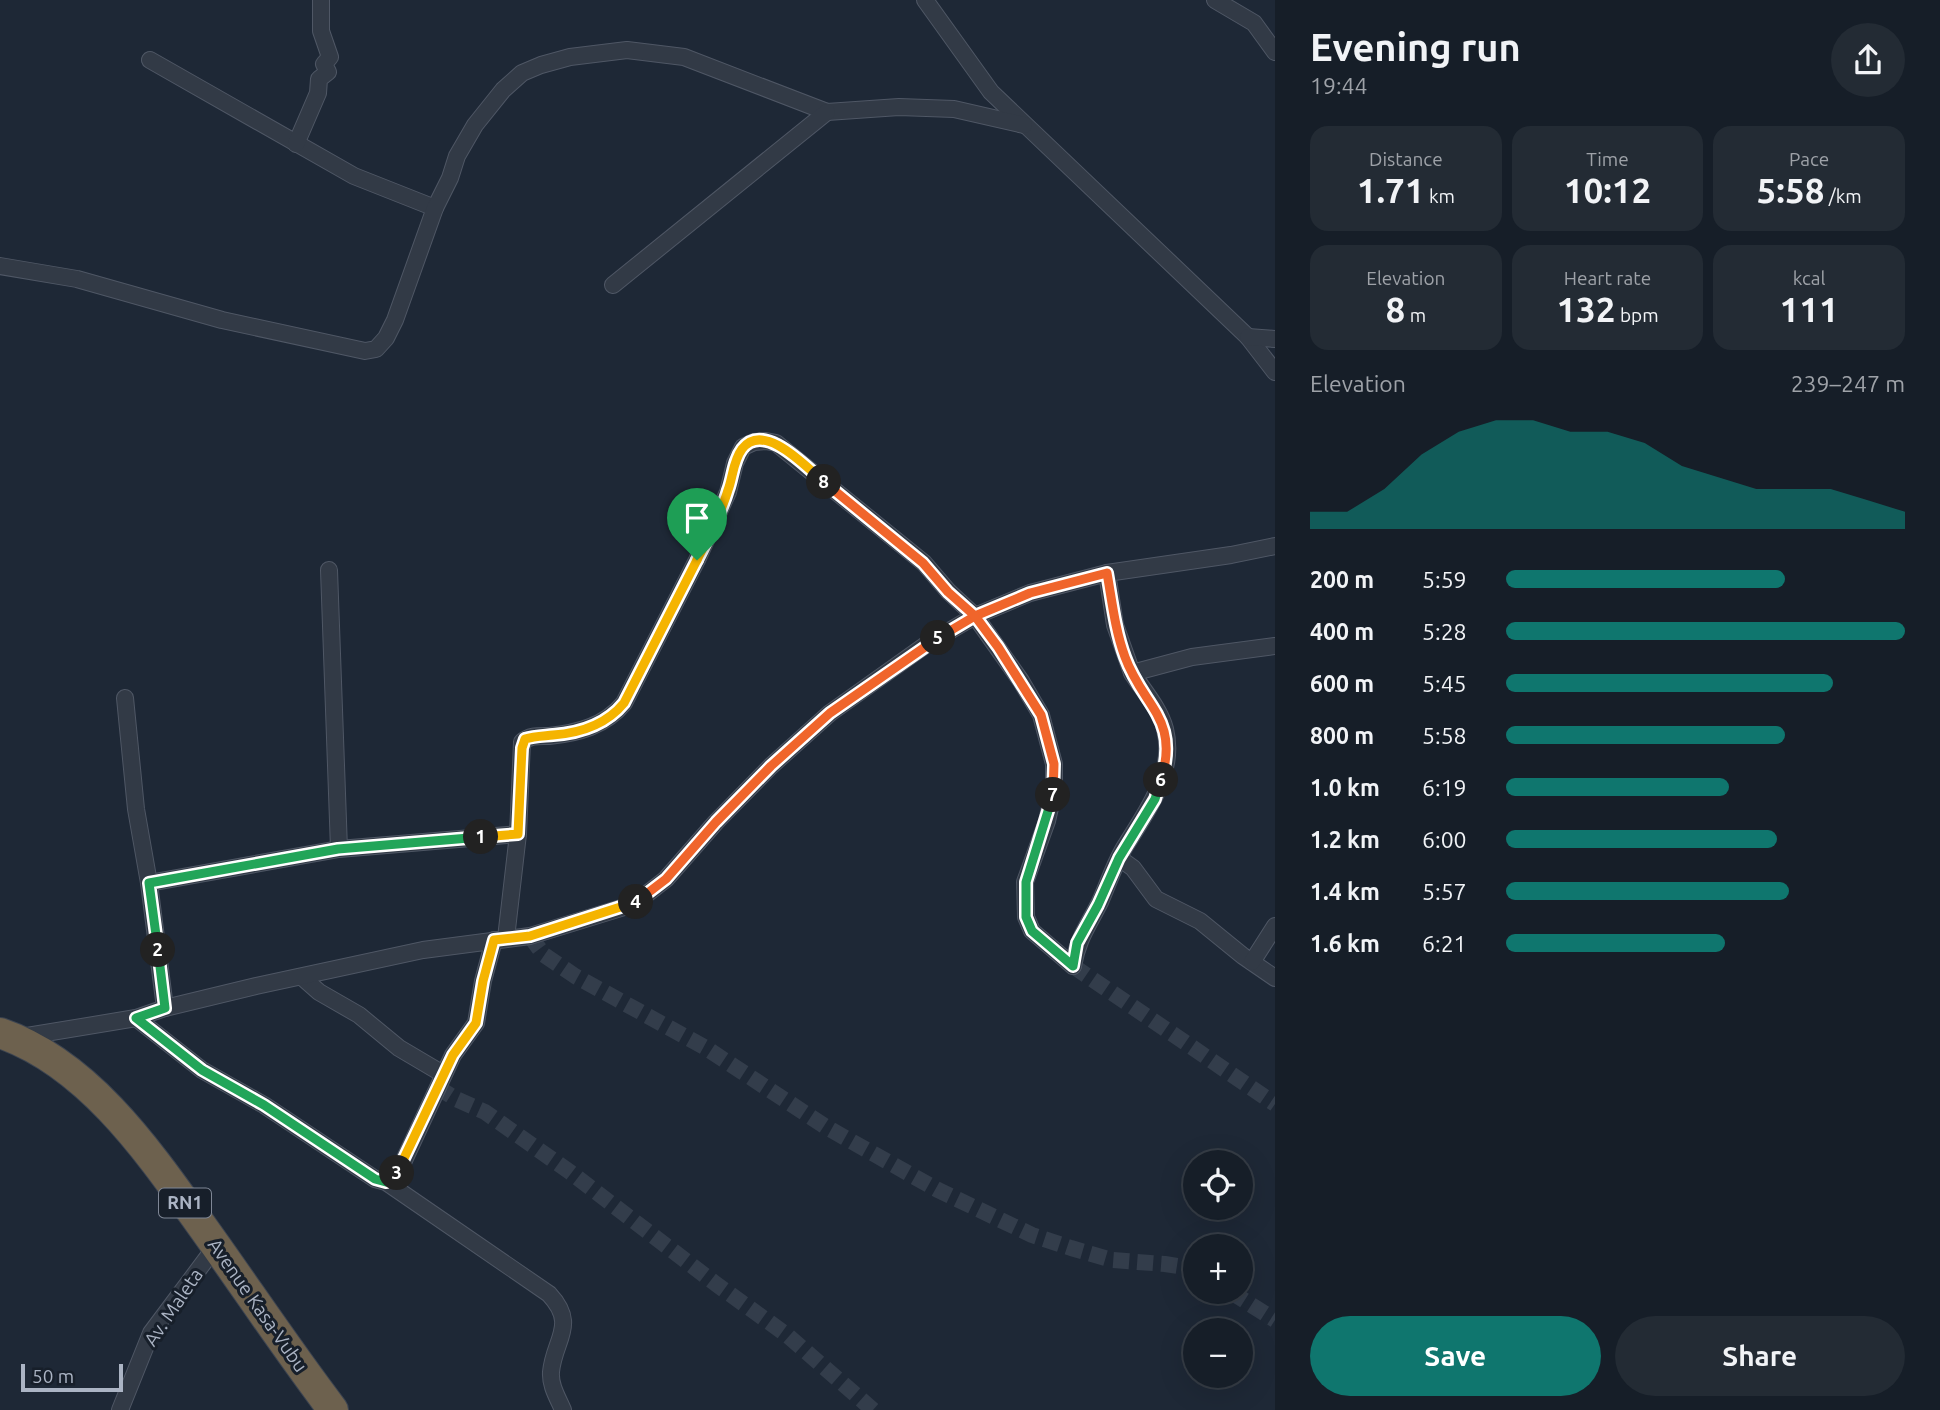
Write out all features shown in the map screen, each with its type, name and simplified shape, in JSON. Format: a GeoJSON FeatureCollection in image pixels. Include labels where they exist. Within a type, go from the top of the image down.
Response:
{"type":"FeatureCollection","features":[{"type":"Feature","properties":{"kind":"highway","name":"Avenue Kasa-Vubu"},"geometry":{"type":"LineString","coordinates":[[7,1036],[61,1066],[104,1102],[157,1163],[333,1410]]}},
{"type":"Feature","properties":{"kind":"street"},"geometry":{"type":"LineString","coordinates":[[296,144],[318,93],[317,83],[328,72],[324,64],[330,57],[330,51],[321,31],[321,0]]}},
{"type":"Feature","properties":{"kind":"street"},"geometry":{"type":"LineString","coordinates":[[925,0],[991,92],[1248,337],[1275,372]]}},
{"type":"Feature","properties":{"kind":"street"},"geometry":{"type":"LineString","coordinates":[[1215,0],[1254,23],[1275,52]]}},
{"type":"Feature","properties":{"kind":"street"},"geometry":{"type":"LineString","coordinates":[[0,266],[77,279],[222,320],[365,351],[376,349],[386,338],[457,156],[475,125],[503,90],[522,73],[570,57],[627,50],[684,57],[827,112],[900,107],[954,109],[1024,125]]}},
{"type":"Feature","properties":{"kind":"street"},"geometry":{"type":"LineString","coordinates":[[150,60],[354,176],[435,208]]}},
{"type":"Feature","properties":{"kind":"street"},"geometry":{"type":"LineString","coordinates":[[613,285],[827,112]]}},
{"type":"Feature","properties":{"kind":"street"},"geometry":{"type":"LineString","coordinates":[[1248,337],[1275,339]]}},
{"type":"Feature","properties":{"kind":"street"},"geometry":{"type":"LineString","coordinates":[[386,1182],[400,1169],[443,1074],[459,1044],[476,1023],[483,981],[500,939],[518,834],[522,742],[531,737],[565,734],[595,727],[611,718],[624,703],[697,560],[728,492],[735,463],[743,447],[754,442],[776,443],[923,563],[948,592],[975,616],[1021,681],[1041,715],[1054,764],[1054,790],[1026,882],[1026,917],[1032,931],[1073,966],[1077,943],[1119,858],[1155,799],[1166,764],[1165,729],[1132,673],[1115,625],[1107,573]]}},
{"type":"Feature","properties":{"kind":"street"},"geometry":{"type":"LineString","coordinates":[[7,1036],[136,1018],[165,1008],[424,950],[530,936],[634,904],[666,879],[716,822],[771,766],[830,713],[927,644],[975,616],[1030,593],[1107,573],[1275,546]]}},
{"type":"Feature","properties":{"kind":"street"},"geometry":{"type":"LineString","coordinates":[[329,570],[338,849]]}},
{"type":"Feature","properties":{"kind":"street"},"geometry":{"type":"LineString","coordinates":[[1132,673],[1192,657],[1275,646]]}},
{"type":"Feature","properties":{"kind":"street"},"geometry":{"type":"LineString","coordinates":[[125,698],[136,809],[149,883],[165,1008]]}},
{"type":"Feature","properties":{"kind":"street"},"geometry":{"type":"LineString","coordinates":[[149,883],[338,849],[518,834]]}},
{"type":"Feature","properties":{"kind":"street"},"geometry":{"type":"LineString","coordinates":[[1119,858],[1133,868],[1156,899],[1200,921],[1275,978]]}},
{"type":"Feature","properties":{"kind":"street"},"geometry":{"type":"LineString","coordinates":[[1252,962],[1275,926]]}},
{"type":"Feature","properties":{"kind":"street"},"geometry":{"type":"LineString","coordinates":[[302,977],[319,992],[359,1015],[399,1048],[443,1074]]}},
{"type":"Feature","properties":{"kind":"street"},"geometry":{"type":"LineString","coordinates":[[136,1018],[202,1070],[264,1105],[375,1179],[386,1182],[549,1294],[559,1305],[565,1322],[551,1370],[553,1387],[563,1410]]}},
{"type":"Feature","properties":{"kind":"street","name":"Av. Maleta"},"geometry":{"type":"LineString","coordinates":[[120,1410],[151,1333],[216,1246]]}},
{"type":"Feature","properties":{"kind":"tunnel"},"geometry":{"type":"LineString","coordinates":[[530,936],[544,955],[575,976],[706,1048],[826,1127],[938,1190],[1032,1235],[1071,1248],[1112,1260],[1183,1267]]}},
{"type":"Feature","properties":{"kind":"tunnel"},"geometry":{"type":"LineString","coordinates":[[1073,966],[1275,1104]]}},
{"type":"Feature","properties":{"kind":"tunnel"},"geometry":{"type":"LineString","coordinates":[[437,1087],[485,1112],[570,1172],[787,1335],[873,1410]]}},
{"type":"Feature","properties":{"kind":"tunnel"},"geometry":{"type":"LineString","coordinates":[[1250,1304],[1275,1320]]}},
{"type":"Feature","properties":{"kind":"route"},"geometry":{"type":"LineString","coordinates":[[697,560],[624,703],[616,713],[595,727],[565,734],[531,737],[522,742],[518,834],[338,849],[149,883],[165,1008],[136,1018],[202,1070],[264,1105],[375,1179],[386,1182],[400,1169],[453,1055],[476,1023],[494,940],[530,936],[634,904],[666,879],[716,822],[771,766],[830,713],[927,644],[975,616],[1030,593],[1107,573],[1115,625],[1126,659],[1165,729],[1166,764],[1155,799],[1119,858],[1077,943],[1073,966],[1032,931],[1026,917],[1026,882],[1054,790],[1054,764],[1041,715],[1021,681],[975,616],[948,592],[923,563],[776,443],[754,442],[743,447],[735,463],[728,492],[697,560]]}}]}
